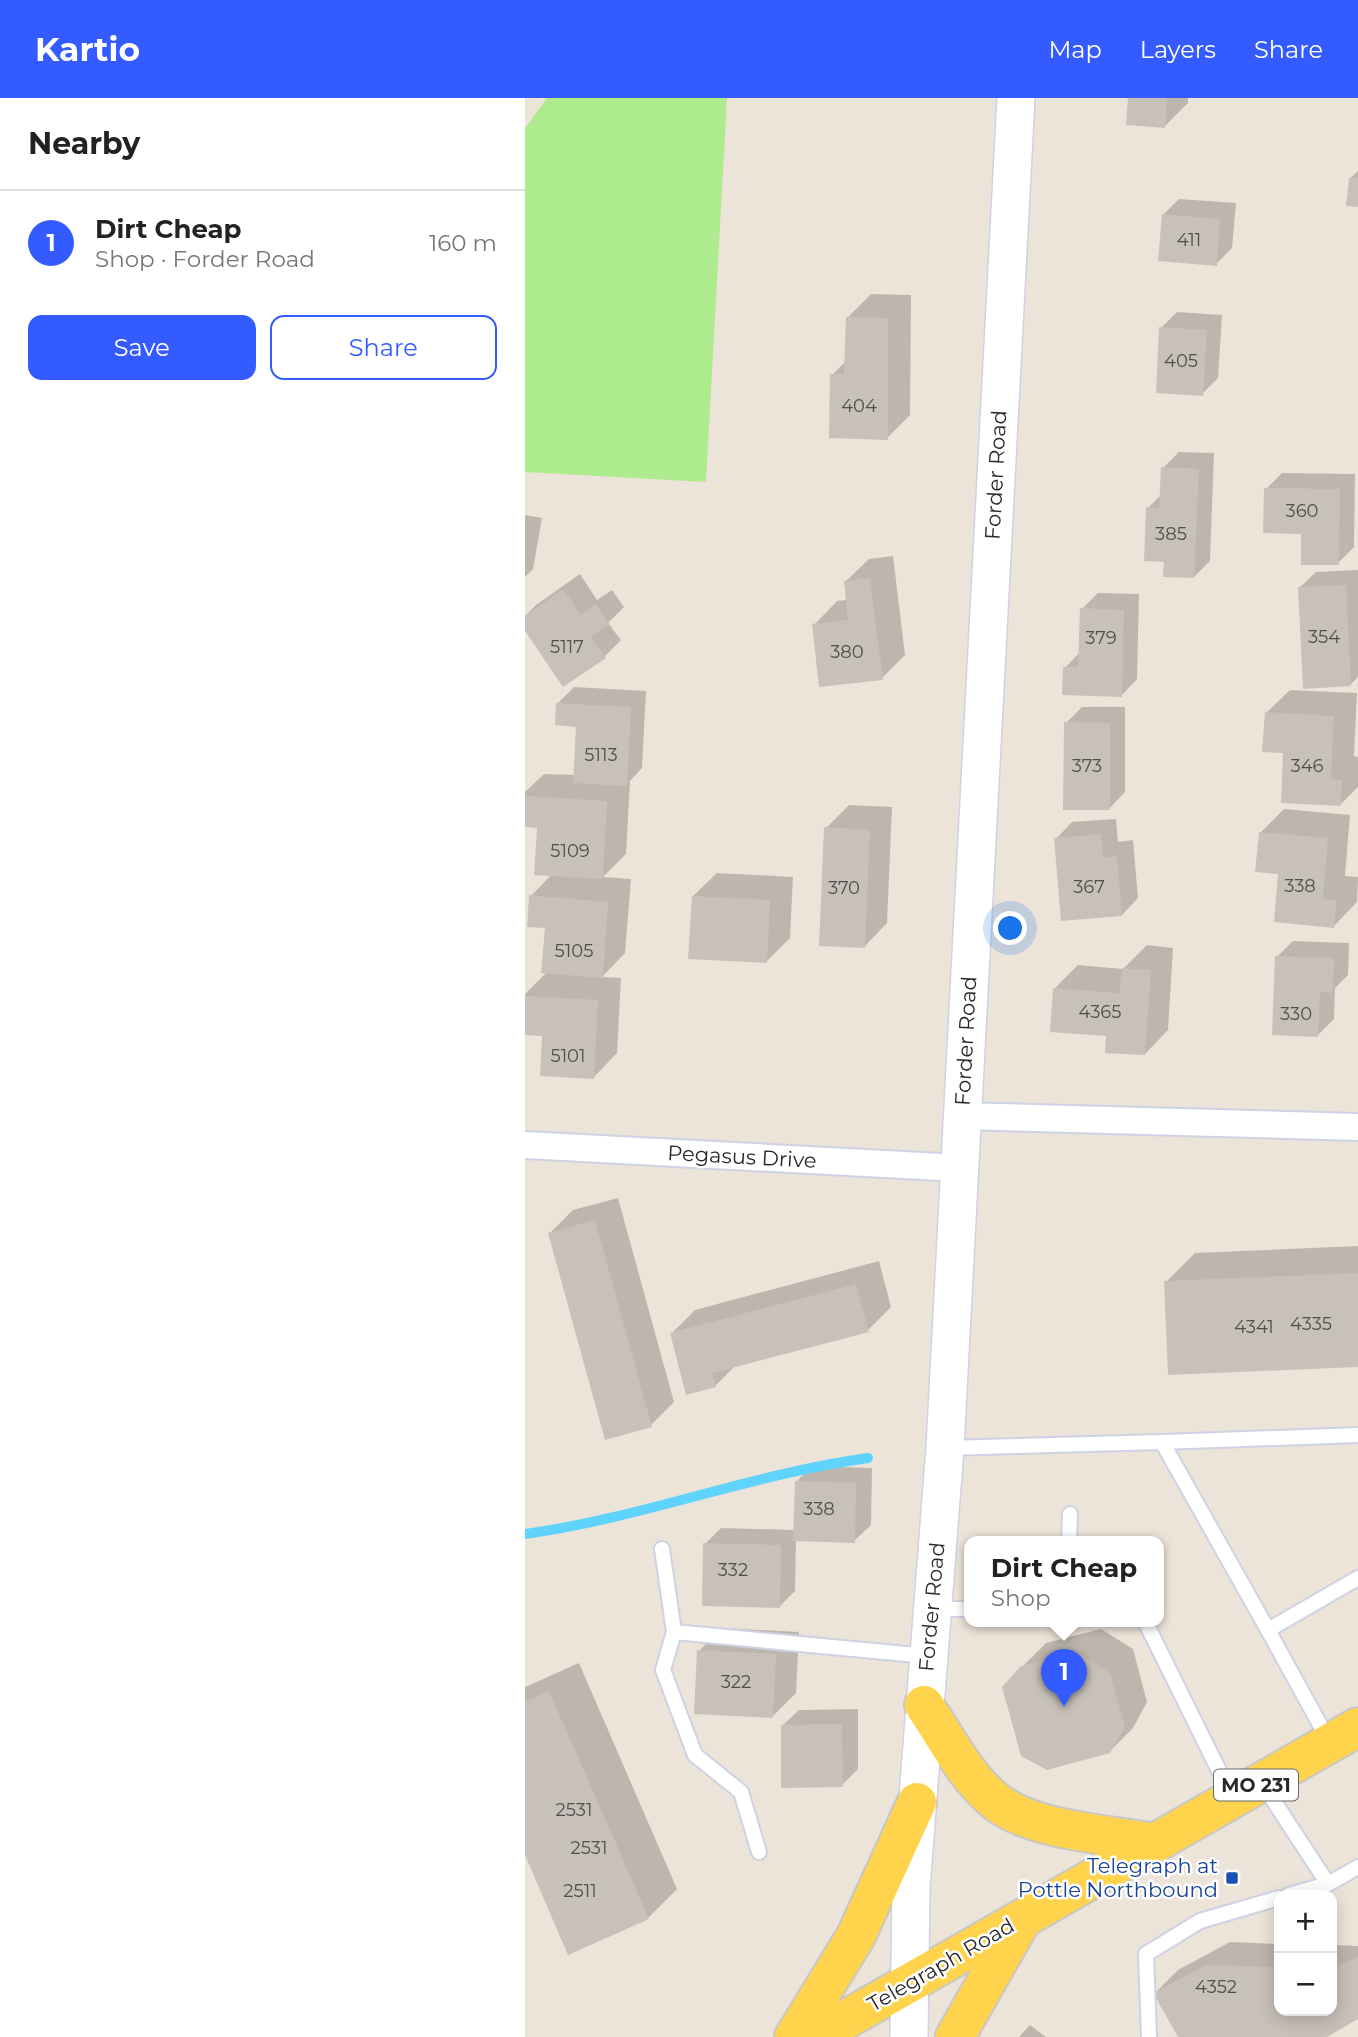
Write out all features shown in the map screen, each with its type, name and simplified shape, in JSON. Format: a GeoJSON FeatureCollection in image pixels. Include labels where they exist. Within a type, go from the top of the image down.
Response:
{"type":"FeatureCollection","features":[{"type":"Feature","properties":{"kind":"main road","name":"Forder Road"},"geometry":{"type":"LineString","coordinates":[[909,2037],[917,1802],[945,1448],[1016,98]]}},
{"type":"Feature","properties":{"kind":"main road"},"geometry":{"type":"LineString","coordinates":[[924,1705],[973,1778],[995,1801],[1025,1819],[1154,1843]]}},
{"type":"Feature","properties":{"kind":"main road","name":"Telegraph Road"},"geometry":{"type":"LineString","coordinates":[[815,2037],[1344,1735]]}},
{"type":"Feature","properties":{"kind":"main road"},"geometry":{"type":"LineString","coordinates":[[795,2037],[856,1936],[917,1802]]}},
{"type":"Feature","properties":{"kind":"main road"},"geometry":{"type":"LineString","coordinates":[[955,2037],[1022,1919]]}},
{"type":"Feature","properties":{"kind":"street"},"geometry":{"type":"LineString","coordinates":[[962,1115],[1358,1127]]}},
{"type":"Feature","properties":{"kind":"street","name":"Pegasus Drive"},"geometry":{"type":"LineString","coordinates":[[525,1145],[960,1168]]}},
{"type":"Feature","properties":{"kind":"lane"},"geometry":{"type":"LineString","coordinates":[[945,1448],[1358,1435]]}},
{"type":"Feature","properties":{"kind":"lane"},"geometry":{"type":"LineString","coordinates":[[1162,1442],[1268,1630],[1344,1735]]}},
{"type":"Feature","properties":{"kind":"lane"},"geometry":{"type":"LineString","coordinates":[[1069,1536],[1070,1514]]}},
{"type":"Feature","properties":{"kind":"lane"},"geometry":{"type":"LineString","coordinates":[[662,1549],[674,1632],[663,1670],[695,1755],[741,1792],[759,1852]]}},
{"type":"Feature","properties":{"kind":"lane"},"geometry":{"type":"LineString","coordinates":[[1268,1630],[1358,1577]]}},
{"type":"Feature","properties":{"kind":"lane"},"geometry":{"type":"LineString","coordinates":[[932,1609],[964,1609]]}},
{"type":"Feature","properties":{"kind":"lane"},"geometry":{"type":"LineString","coordinates":[[1149,1627],[1247,1790],[1328,1884]]}},
{"type":"Feature","properties":{"kind":"lane"},"geometry":{"type":"LineString","coordinates":[[674,1632],[928,1657]]}},
{"type":"Feature","properties":{"kind":"lane"},"geometry":{"type":"LineString","coordinates":[[1307,1890],[1328,1884],[1358,1867]]}},
{"type":"Feature","properties":{"kind":"lane"},"geometry":{"type":"LineString","coordinates":[[1149,2037],[1146,1954],[1200,1921],[1274,1899]]}},
{"type":"Feature","properties":{"kind":"green space"},"geometry":{"type":"Polygon","coordinates":[[[547,98],[727,98],[706,482],[525,472],[525,128],[547,98]]]}},
{"type":"Feature","properties":{"kind":"building"},"geometry":{"type":"Polygon","coordinates":[[[1128,98],[1167,98],[1165,128],[1126,125],[1128,98]]]}},
{"type":"Feature","properties":{"kind":"building"},"geometry":{"type":"Polygon","coordinates":[[[1349,178],[1358,178],[1358,207],[1346,206],[1349,178]]]}},
{"type":"Feature","properties":{"kind":"building"},"geometry":{"type":"Polygon","coordinates":[[[1162,214],[1220,219],[1217,266],[1158,261],[1162,214]]]}},
{"type":"Feature","properties":{"kind":"building"},"geometry":{"type":"Polygon","coordinates":[[[846,317],[888,318],[888,440],[829,438],[830,374],[844,374],[846,317]]]}},
{"type":"Feature","properties":{"kind":"building"},"geometry":{"type":"Polygon","coordinates":[[[1159,327],[1207,330],[1203,396],[1156,393],[1159,327]]]}},
{"type":"Feature","properties":{"kind":"building"},"geometry":{"type":"Polygon","coordinates":[[[1161,467],[1199,469],[1194,578],[1163,577],[1164,562],[1144,561],[1146,507],[1159,508],[1161,467]]]}},
{"type":"Feature","properties":{"kind":"building"},"geometry":{"type":"Polygon","coordinates":[[[1264,488],[1340,489],[1339,565],[1301,565],[1301,534],[1263,533],[1264,488]]]}},
{"type":"Feature","properties":{"kind":"building"},"geometry":{"type":"Polygon","coordinates":[[[870,578],[883,680],[819,687],[812,624],[848,620],[844,581],[870,578]]]}},
{"type":"Feature","properties":{"kind":"building"},"geometry":{"type":"Polygon","coordinates":[[[1346,585],[1351,686],[1303,689],[1298,587],[1346,585]]]}},
{"type":"Feature","properties":{"kind":"building"},"geometry":{"type":"Polygon","coordinates":[[[563,589],[581,615],[596,604],[609,624],[591,637],[606,658],[563,687],[525,631],[525,616],[563,589]]]}},
{"type":"Feature","properties":{"kind":"building"},"geometry":{"type":"Polygon","coordinates":[[[1080,608],[1124,610],[1122,697],[1062,695],[1063,667],[1078,667],[1080,608]]]}},
{"type":"Feature","properties":{"kind":"building"},"geometry":{"type":"Polygon","coordinates":[[[556,703],[631,707],[627,786],[573,783],[576,727],[555,725],[556,703]]]}},
{"type":"Feature","properties":{"kind":"building"},"geometry":{"type":"Polygon","coordinates":[[[1265,712],[1334,716],[1331,779],[1342,780],[1341,806],[1281,803],[1283,753],[1262,752],[1265,712]]]}},
{"type":"Feature","properties":{"kind":"building"},"geometry":{"type":"Polygon","coordinates":[[[1064,722],[1110,723],[1110,810],[1063,810],[1064,722]]]}},
{"type":"Feature","properties":{"kind":"building"},"geometry":{"type":"Polygon","coordinates":[[[525,796],[607,801],[603,879],[534,875],[537,828],[525,827],[525,796]]]}},
{"type":"Feature","properties":{"kind":"building"},"geometry":{"type":"Polygon","coordinates":[[[824,827],[870,830],[865,948],[819,946],[824,827]]]}},
{"type":"Feature","properties":{"kind":"building"},"geometry":{"type":"Polygon","coordinates":[[[1259,832],[1328,838],[1323,899],[1337,900],[1334,928],[1274,922],[1278,874],[1255,872],[1259,832]]]}},
{"type":"Feature","properties":{"kind":"building"},"geometry":{"type":"Polygon","coordinates":[[[1101,834],[1103,857],[1117,856],[1122,916],[1061,921],[1054,838],[1101,834]]]}},
{"type":"Feature","properties":{"kind":"building"},"geometry":{"type":"Polygon","coordinates":[[[529,895],[608,902],[603,978],[541,973],[545,928],[527,927],[529,895]]]}},
{"type":"Feature","properties":{"kind":"building"},"geometry":{"type":"Polygon","coordinates":[[[692,896],[770,900],[767,963],[688,959],[692,896]]]}},
{"type":"Feature","properties":{"kind":"building"},"geometry":{"type":"Polygon","coordinates":[[[1275,956],[1334,958],[1333,993],[1320,992],[1318,1037],[1272,1035],[1275,956]]]}},
{"type":"Feature","properties":{"kind":"building"},"geometry":{"type":"Polygon","coordinates":[[[1122,968],[1151,970],[1145,1055],[1105,1053],[1106,1036],[1050,1032],[1053,988],[1119,993],[1122,968]]]}},
{"type":"Feature","properties":{"kind":"building"},"geometry":{"type":"Polygon","coordinates":[[[525,996],[598,1000],[594,1079],[540,1076],[542,1036],[525,1035],[525,996]]]}},
{"type":"Feature","properties":{"kind":"building"},"geometry":{"type":"Polygon","coordinates":[[[595,1220],[652,1427],[605,1440],[548,1233],[595,1220]]]}},
{"type":"Feature","properties":{"kind":"building"},"geometry":{"type":"Polygon","coordinates":[[[1358,1273],[1358,1367],[1168,1375],[1164,1281],[1358,1273]]]}},
{"type":"Feature","properties":{"kind":"building"},"geometry":{"type":"Polygon","coordinates":[[[856,1284],[869,1332],[712,1373],[716,1387],[686,1395],[670,1333],[856,1284]]]}},
{"type":"Feature","properties":{"kind":"building"},"geometry":{"type":"Polygon","coordinates":[[[795,1481],[856,1483],[855,1543],[793,1541],[795,1481]]]}},
{"type":"Feature","properties":{"kind":"building"},"geometry":{"type":"Polygon","coordinates":[[[703,1543],[781,1545],[780,1608],[702,1606],[703,1543]]]}},
{"type":"Feature","properties":{"kind":"building"},"geometry":{"type":"Polygon","coordinates":[[[697,1650],[776,1654],[773,1718],[694,1714],[697,1650]]]}},
{"type":"Feature","properties":{"kind":"building"},"geometry":{"type":"Polygon","coordinates":[[[1077,1652],[1110,1673],[1125,1727],[1110,1753],[1047,1770],[1021,1756],[1002,1687],[1021,1666],[1077,1652]]]}},
{"type":"Feature","properties":{"kind":"building"},"geometry":{"type":"Polygon","coordinates":[[[549,1691],[649,1919],[568,1955],[525,1855],[525,1702],[549,1691]]]}},
{"type":"Feature","properties":{"kind":"building"},"geometry":{"type":"Polygon","coordinates":[[[842,1724],[843,1787],[781,1788],[781,1725],[842,1724]]]}},
{"type":"Feature","properties":{"kind":"building"},"geometry":{"type":"Polygon","coordinates":[[[1358,1957],[1358,2019],[1327,2037],[1178,2037],[1153,1993],[1206,1965],[1274,1967],[1274,2016],[1337,2016],[1337,1966],[1358,1957]]]}},
{"type":"Feature","properties":{"kind":"waterway"},"geometry":{"type":"LineString","coordinates":[[525,1534],[611,1518],[782,1474],[868,1458]]}},
{"type":"Feature","properties":{"kind":"place","name":"Dirt Cheap"},"geometry":{"type":"Point","coordinates":[1064,1707]}},
{"type":"Feature","properties":{"kind":"place","name":"Telegraph at Pottle Northbound"},"geometry":{"type":"Point","coordinates":[1232,1878]}}]}
